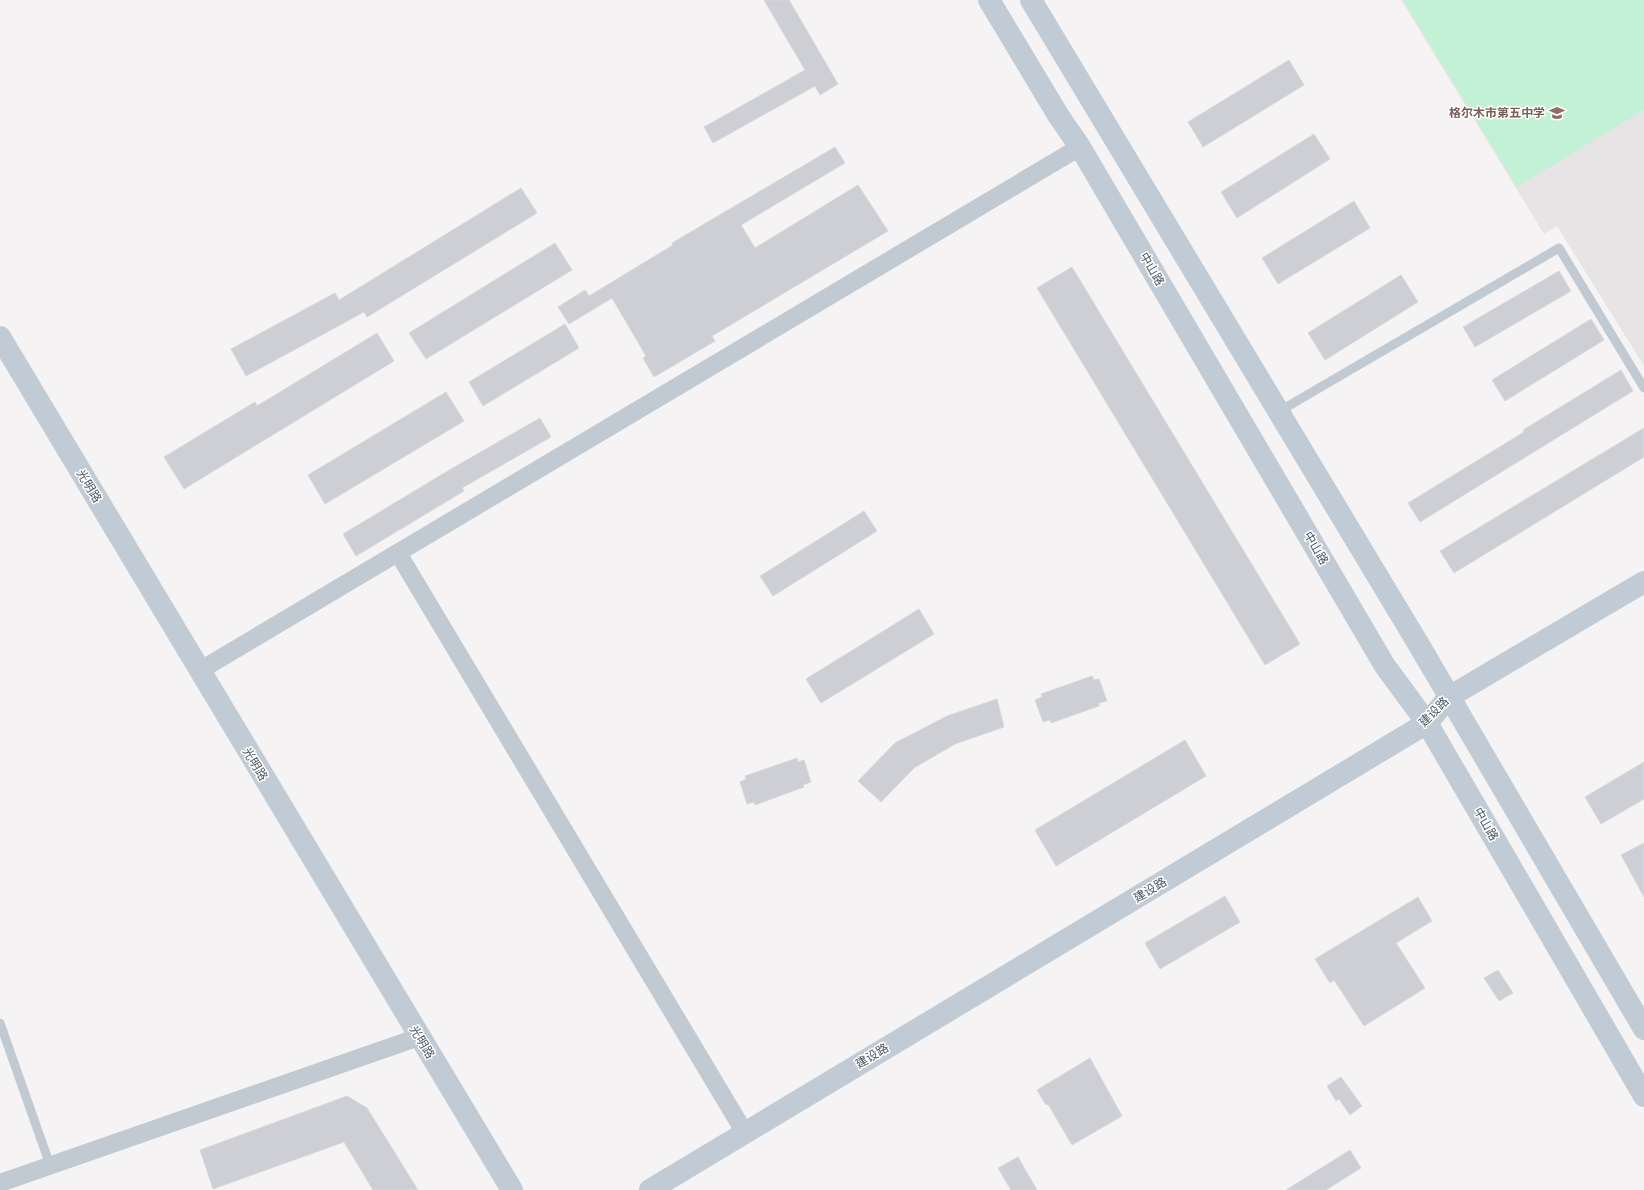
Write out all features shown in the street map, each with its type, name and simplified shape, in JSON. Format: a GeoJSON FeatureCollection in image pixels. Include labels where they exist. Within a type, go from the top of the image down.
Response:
{"type":"FeatureCollection","features":[{"type":"Feature","properties":{"kind":"main road","name":"中山路"},"geometry":{"type":"LineString","coordinates":[[989,0],[1058,115],[1080,147],[1385,666],[1427,723],[1644,1096]]}},
{"type":"Feature","properties":{"kind":"main road"},"geometry":{"type":"LineString","coordinates":[[1031,0],[1449,697],[1644,1029]]}},
{"type":"Feature","properties":{"kind":"main road","name":"光明路"},"geometry":{"type":"LineString","coordinates":[[0,337],[199,671],[512,1190]]}},
{"type":"Feature","properties":{"kind":"main road","name":"建设路"},"geometry":{"type":"LineString","coordinates":[[650,1190],[1427,723],[1449,697],[1644,582]]}},
{"type":"Feature","properties":{"kind":"street"},"geometry":{"type":"LineString","coordinates":[[199,671],[1080,147]]}},
{"type":"Feature","properties":{"kind":"street"},"geometry":{"type":"LineString","coordinates":[[398,553],[745,1133]]}},
{"type":"Feature","properties":{"kind":"street"},"geometry":{"type":"LineString","coordinates":[[0,1183],[419,1037]]}},
{"type":"Feature","properties":{"kind":"lane"},"geometry":{"type":"LineString","coordinates":[[1278,412],[1559,248],[1644,388]]}},
{"type":"Feature","properties":{"kind":"lane"},"geometry":{"type":"LineString","coordinates":[[0,1023],[50,1165]]}},
{"type":"Feature","properties":{"kind":"shaded area","name":"格尔木市第五中学"},"geometry":{"type":"Polygon","coordinates":[[[1401,0],[1644,0],[1644,366],[1557,226],[1544,234],[1401,0]]]}},
{"type":"Feature","properties":{"kind":"green space","name":"格尔木市第五中学"},"geometry":{"type":"Polygon","coordinates":[[[1403,0],[1644,0],[1644,110],[1517,187],[1403,0]]]}},
{"type":"Feature","properties":{"kind":"building"},"geometry":{"type":"Polygon","coordinates":[[[764,0],[789,0],[838,84],[820,95],[815,86],[713,143],[704,127],[805,70],[764,0]]]}},
{"type":"Feature","properties":{"kind":"building"},"geometry":{"type":"Polygon","coordinates":[[[1289,60],[1304,85],[1203,147],[1188,122],[1289,60]]]}},
{"type":"Feature","properties":{"kind":"building"},"geometry":{"type":"Polygon","coordinates":[[[1314,134],[1330,159],[1237,218],[1221,192],[1314,134]]]}},
{"type":"Feature","properties":{"kind":"building"},"geometry":{"type":"Polygon","coordinates":[[[835,147],[845,163],[741,225],[755,248],[858,185],[888,231],[712,336],[715,341],[654,377],[643,358],[646,356],[612,298],[569,324],[558,307],[585,290],[589,296],[673,245],[672,243],[835,147]]]}},
{"type":"Feature","properties":{"kind":"building"},"geometry":{"type":"Polygon","coordinates":[[[521,188],[537,213],[367,317],[364,312],[246,376],[231,349],[335,293],[339,300],[521,188]]]}},
{"type":"Feature","properties":{"kind":"building"},"geometry":{"type":"Polygon","coordinates":[[[1354,201],[1370,228],[1278,284],[1262,258],[1354,201]]]}},
{"type":"Feature","properties":{"kind":"building"},"geometry":{"type":"Polygon","coordinates":[[[555,243],[572,270],[426,359],[409,333],[555,243]]]}},
{"type":"Feature","properties":{"kind":"building"},"geometry":{"type":"Polygon","coordinates":[[[1072,267],[1300,644],[1265,665],[1037,288],[1072,267]]]}},
{"type":"Feature","properties":{"kind":"building"},"geometry":{"type":"Polygon","coordinates":[[[1559,271],[1571,291],[1475,347],[1463,327],[1559,271]]]}},
{"type":"Feature","properties":{"kind":"building"},"geometry":{"type":"Polygon","coordinates":[[[1401,275],[1418,302],[1325,360],[1308,333],[1401,275]]]}},
{"type":"Feature","properties":{"kind":"building"},"geometry":{"type":"Polygon","coordinates":[[[1591,319],[1604,340],[1505,401],[1492,380],[1591,319]]]}},
{"type":"Feature","properties":{"kind":"building"},"geometry":{"type":"Polygon","coordinates":[[[565,324],[579,348],[483,406],[469,382],[565,324]]]}},
{"type":"Feature","properties":{"kind":"building"},"geometry":{"type":"Polygon","coordinates":[[[377,333],[394,361],[184,489],[164,457],[255,402],[257,406],[377,333]]]}},
{"type":"Feature","properties":{"kind":"building"},"geometry":{"type":"Polygon","coordinates":[[[1621,370],[1633,391],[1420,522],[1408,503],[1524,432],[1523,430],[1621,370]]]}},
{"type":"Feature","properties":{"kind":"building"},"geometry":{"type":"Polygon","coordinates":[[[446,392],[464,421],[325,504],[308,475],[446,392]]]}},
{"type":"Feature","properties":{"kind":"building"},"geometry":{"type":"Polygon","coordinates":[[[540,418],[551,437],[462,488],[464,491],[356,556],[343,534],[451,469],[540,418]]]}},
{"type":"Feature","properties":{"kind":"building"},"geometry":{"type":"Polygon","coordinates":[[[1644,428],[1644,457],[1454,573],[1440,551],[1644,428]]]}},
{"type":"Feature","properties":{"kind":"building"},"geometry":{"type":"Polygon","coordinates":[[[864,511],[877,531],[773,596],[760,576],[864,511]]]}},
{"type":"Feature","properties":{"kind":"building"},"geometry":{"type":"Polygon","coordinates":[[[919,609],[934,634],[821,703],[806,679],[919,609]]]}},
{"type":"Feature","properties":{"kind":"building"},"geometry":{"type":"Polygon","coordinates":[[[1092,676],[1094,680],[1099,679],[1107,701],[1099,703],[1099,706],[1051,723],[1050,720],[1043,722],[1035,700],[1042,697],[1041,694],[1092,676]]]}},
{"type":"Feature","properties":{"kind":"building"},"geometry":{"type":"Polygon","coordinates":[[[997,699],[1004,727],[955,744],[914,768],[881,802],[858,781],[895,743],[947,716],[997,699]]]}},
{"type":"Feature","properties":{"kind":"building"},"geometry":{"type":"Polygon","coordinates":[[[1185,740],[1206,776],[1056,866],[1035,830],[1185,740]]]}},
{"type":"Feature","properties":{"kind":"building"},"geometry":{"type":"Polygon","coordinates":[[[797,758],[798,762],[804,760],[811,782],[803,785],[804,787],[755,805],[754,802],[747,804],[740,782],[746,779],[745,776],[797,758]]]}},
{"type":"Feature","properties":{"kind":"building"},"geometry":{"type":"Polygon","coordinates":[[[1644,762],[1644,799],[1601,824],[1585,797],[1644,762]]]}},
{"type":"Feature","properties":{"kind":"building"},"geometry":{"type":"Polygon","coordinates":[[[1644,843],[1644,897],[1621,855],[1644,843]]]}},
{"type":"Feature","properties":{"kind":"building"},"geometry":{"type":"Polygon","coordinates":[[[1225,896],[1240,922],[1160,969],[1145,943],[1225,896]]]}},
{"type":"Feature","properties":{"kind":"building"},"geometry":{"type":"Polygon","coordinates":[[[1418,897],[1432,921],[1396,943],[1425,988],[1364,1026],[1334,980],[1330,983],[1315,959],[1418,897]]]}},
{"type":"Feature","properties":{"kind":"building"},"geometry":{"type":"Polygon","coordinates":[[[1498,970],[1513,993],[1499,1001],[1484,978],[1498,970]]]}},
{"type":"Feature","properties":{"kind":"building"},"geometry":{"type":"Polygon","coordinates":[[[1090,1058],[1122,1116],[1072,1145],[1048,1104],[1046,1105],[1037,1090],[1090,1058]]]}},
{"type":"Feature","properties":{"kind":"building"},"geometry":{"type":"Polygon","coordinates":[[[1341,1077],[1362,1106],[1350,1115],[1339,1099],[1336,1101],[1327,1086],[1341,1077]]]}},
{"type":"Feature","properties":{"kind":"building"},"geometry":{"type":"Polygon","coordinates":[[[347,1096],[367,1108],[418,1190],[373,1190],[344,1142],[213,1189],[200,1150],[347,1096]]]}},
{"type":"Feature","properties":{"kind":"building"},"geometry":{"type":"Polygon","coordinates":[[[1350,1150],[1361,1168],[1326,1190],[1286,1190],[1350,1150]]]}},
{"type":"Feature","properties":{"kind":"building"},"geometry":{"type":"Polygon","coordinates":[[[1018,1157],[1037,1190],[1011,1190],[998,1168],[1018,1157]]]}},
{"type":"Feature","properties":{"kind":"place","name":"格尔木市第五中学"},"geometry":{"type":"Point","coordinates":[1557,113]}}]}
